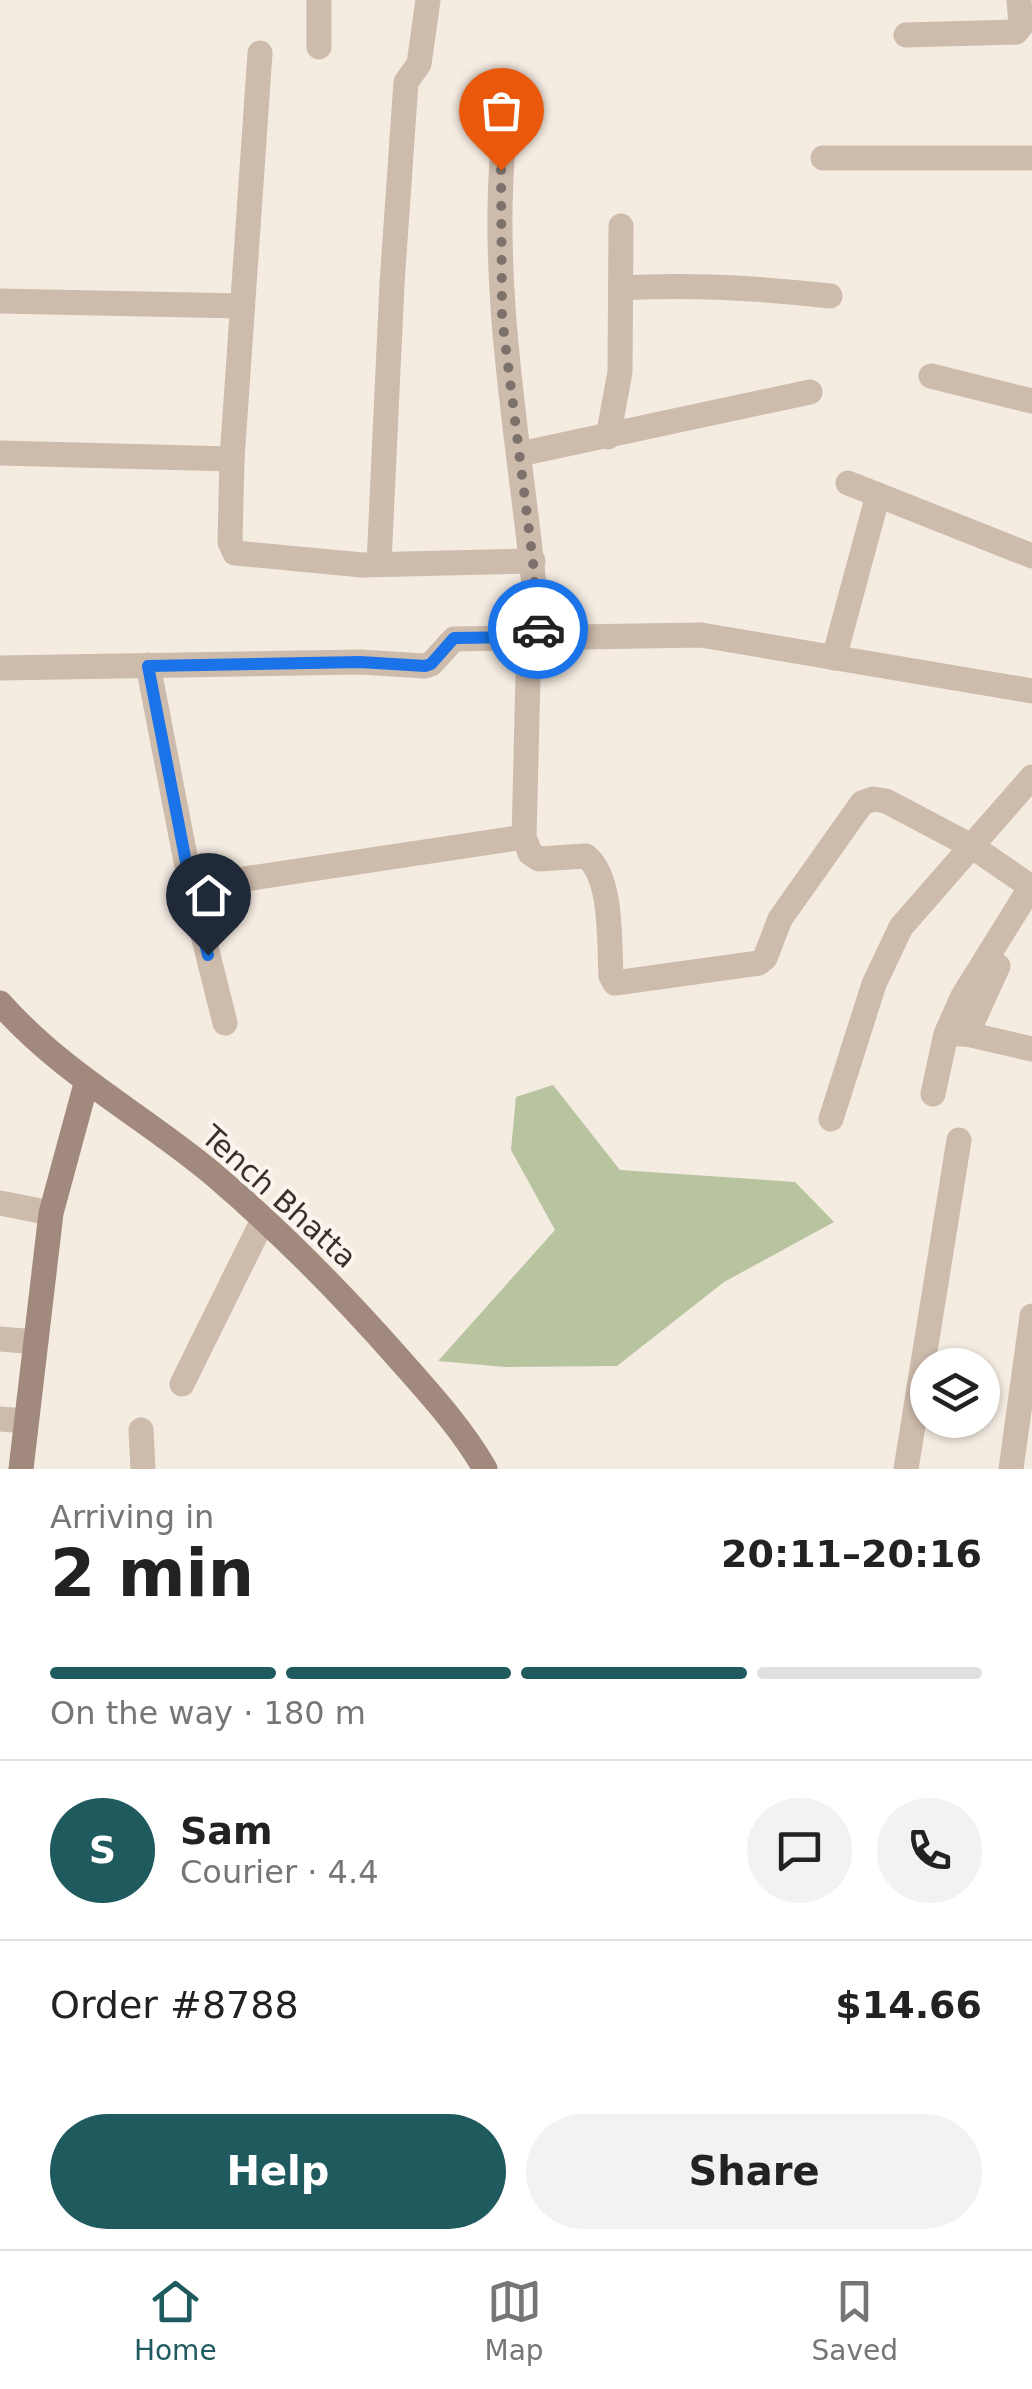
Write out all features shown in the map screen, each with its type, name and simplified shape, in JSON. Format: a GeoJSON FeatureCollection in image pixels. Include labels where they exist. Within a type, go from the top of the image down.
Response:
{"type":"FeatureCollection","features":[{"type":"Feature","properties":{"kind":"main road","name":"Tench Bhatta"},"geometry":{"type":"LineString","coordinates":[[0,1004],[86,1084],[211,1173],[263,1220],[370,1326],[429,1393],[485,1469]]}},
{"type":"Feature","properties":{"kind":"main road"},"geometry":{"type":"LineString","coordinates":[[20,1469],[51,1213],[86,1084]]}},
{"type":"Feature","properties":{"kind":"street"},"geometry":{"type":"LineString","coordinates":[[319,46],[320,0]]}},
{"type":"Feature","properties":{"kind":"street"},"geometry":{"type":"LineString","coordinates":[[379,564],[406,82],[419,64],[428,0]]}},
{"type":"Feature","properties":{"kind":"street"},"geometry":{"type":"LineString","coordinates":[[906,34],[1016,32],[1021,26],[1019,0]]}},
{"type":"Feature","properties":{"kind":"street"},"geometry":{"type":"LineString","coordinates":[[260,53],[232,459],[230,542],[235,553],[379,564],[533,562]]}},
{"type":"Feature","properties":{"kind":"street"},"geometry":{"type":"LineString","coordinates":[[503,147],[499,193],[502,318],[539,637]]}},
{"type":"Feature","properties":{"kind":"street"},"geometry":{"type":"LineString","coordinates":[[822,158],[1032,158]]}},
{"type":"Feature","properties":{"kind":"street"},"geometry":{"type":"LineString","coordinates":[[608,436],[620,372],[621,226]]}},
{"type":"Feature","properties":{"kind":"street"},"geometry":{"type":"LineString","coordinates":[[621,288],[667,285],[830,296]]}},
{"type":"Feature","properties":{"kind":"street"},"geometry":{"type":"LineString","coordinates":[[0,300],[242,306]]}},
{"type":"Feature","properties":{"kind":"street"},"geometry":{"type":"LineString","coordinates":[[931,376],[1032,400]]}},
{"type":"Feature","properties":{"kind":"street"},"geometry":{"type":"LineString","coordinates":[[520,454],[810,392]]}},
{"type":"Feature","properties":{"kind":"street"},"geometry":{"type":"LineString","coordinates":[[0,453],[232,459]]}},
{"type":"Feature","properties":{"kind":"street"},"geometry":{"type":"LineString","coordinates":[[848,483],[1032,556]]}},
{"type":"Feature","properties":{"kind":"street"},"geometry":{"type":"LineString","coordinates":[[834,658],[878,495]]}},
{"type":"Feature","properties":{"kind":"street"},"geometry":{"type":"LineString","coordinates":[[0,668],[360,662],[425,666],[454,638],[701,635],[1032,691]]}},
{"type":"Feature","properties":{"kind":"street"},"geometry":{"type":"LineString","coordinates":[[148,666],[191,888],[225,1022]]}},
{"type":"Feature","properties":{"kind":"street"},"geometry":{"type":"LineString","coordinates":[[528,676],[524,837],[530,852],[539,860],[586,856],[596,864],[606,899],[614,983],[759,963],[765,958],[780,919],[862,804],[873,799],[973,846],[1030,905],[963,996],[956,1034],[933,1094]]}},
{"type":"Feature","properties":{"kind":"street"},"geometry":{"type":"LineString","coordinates":[[831,1119],[874,984],[902,928],[1032,777]]}},
{"type":"Feature","properties":{"kind":"street"},"geometry":{"type":"LineString","coordinates":[[191,888],[524,837]]}},
{"type":"Feature","properties":{"kind":"street"},"geometry":{"type":"LineString","coordinates":[[956,1034],[1032,1050]]}},
{"type":"Feature","properties":{"kind":"street"},"geometry":{"type":"LineString","coordinates":[[906,1469],[959,1140]]}},
{"type":"Feature","properties":{"kind":"street"},"geometry":{"type":"LineString","coordinates":[[0,1203],[51,1213]]}},
{"type":"Feature","properties":{"kind":"street"},"geometry":{"type":"LineString","coordinates":[[182,1384],[263,1220]]}},
{"type":"Feature","properties":{"kind":"street"},"geometry":{"type":"LineString","coordinates":[[1011,1469],[1032,1316]]}},
{"type":"Feature","properties":{"kind":"street"},"geometry":{"type":"LineString","coordinates":[[0,1340],[36,1342]]}},
{"type":"Feature","properties":{"kind":"street"},"geometry":{"type":"LineString","coordinates":[[0,1419],[26,1421]]}},
{"type":"Feature","properties":{"kind":"street"},"geometry":{"type":"LineString","coordinates":[[140,1430],[142,1469]]}},
{"type":"Feature","properties":{"kind":"green space"},"geometry":{"type":"Polygon","coordinates":[[[553,1085],[620,1170],[795,1182],[834,1222],[724,1282],[617,1366],[505,1367],[438,1361],[555,1230],[511,1150],[516,1097],[553,1085]]]}},
{"type":"Feature","properties":{"kind":"way so far"},"geometry":{"type":"LineString","coordinates":[[501,170],[502,318],[538,629]]}},
{"type":"Feature","properties":{"kind":"route"},"geometry":{"type":"LineString","coordinates":[[208,955],[191,888],[148,666],[360,662],[425,666],[436,660],[454,638],[539,637],[538,629]]}}]}
